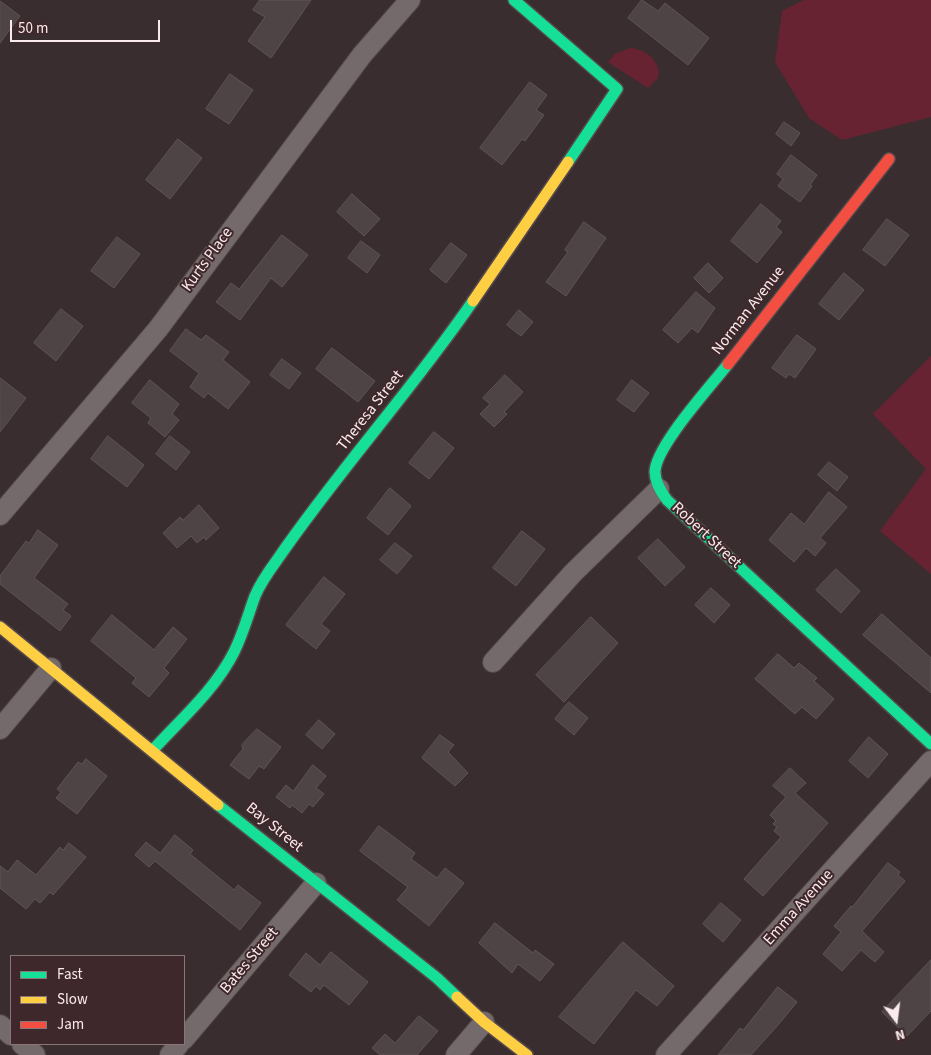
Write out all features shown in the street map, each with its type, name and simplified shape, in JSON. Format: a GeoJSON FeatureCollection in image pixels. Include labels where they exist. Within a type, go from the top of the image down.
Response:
{"type":"FeatureCollection","features":[{"type":"Feature","properties":{"kind":"street","name":"Kurts Place"},"geometry":{"type":"LineString","coordinates":[[0,515],[158,328],[356,63],[410,0]]}},
{"type":"Feature","properties":{"kind":"street","name":"Theresa Street"},"geometry":{"type":"LineString","coordinates":[[152,751],[216,680],[233,654],[244,631],[256,594],[274,562],[310,513],[444,344],[616,89],[514,0]]}},
{"type":"Feature","properties":{"kind":"street","name":"Norman Avenue"},"geometry":{"type":"LineString","coordinates":[[659,489],[654,477],[655,462],[664,446],[889,159]]}},
{"type":"Feature","properties":{"kind":"street","name":"Robert Street"},"geometry":{"type":"LineString","coordinates":[[493,662],[573,573],[659,489],[673,505],[931,744]]}},
{"type":"Feature","properties":{"kind":"street","name":"Bay Street"},"geometry":{"type":"LineString","coordinates":[[0,627],[316,883],[437,978],[484,1022],[527,1055]]}},
{"type":"Feature","properties":{"kind":"street"},"geometry":{"type":"LineString","coordinates":[[0,728],[51,668]]}},
{"type":"Feature","properties":{"kind":"street","name":"Emma Avenue"},"geometry":{"type":"LineString","coordinates":[[666,1055],[931,761]]}},
{"type":"Feature","properties":{"kind":"street","name":"Bates Street"},"geometry":{"type":"LineString","coordinates":[[185,1037],[316,883]]}},
{"type":"Feature","properties":{"kind":"street"},"geometry":{"type":"LineString","coordinates":[[456,1055],[484,1022]]}},
{"type":"Feature","properties":{"kind":"street"},"geometry":{"type":"LineString","coordinates":[[0,1025],[10,1034]]}},
{"type":"Feature","properties":{"kind":"street"},"geometry":{"type":"LineString","coordinates":[[23,1045],[35,1055]]}},
{"type":"Feature","properties":{"kind":"street"},"geometry":{"type":"LineString","coordinates":[[170,1055],[178,1045]]}},
{"type":"Feature","properties":{"kind":"shaded area"},"geometry":{"type":"Polygon","coordinates":[[[804,0],[931,0],[931,117],[842,140],[809,118],[775,62],[782,11],[804,0]]]}},
{"type":"Feature","properties":{"kind":"shaded area"},"geometry":{"type":"Polygon","coordinates":[[[630,48],[647,53],[655,61],[659,72],[658,78],[648,88],[608,62],[615,54],[630,48]]]}},
{"type":"Feature","properties":{"kind":"shaded area"},"geometry":{"type":"Polygon","coordinates":[[[931,356],[931,574],[880,531],[926,469],[873,414],[931,356]]]}},
{"type":"Feature","properties":{"kind":"building"},"geometry":{"type":"Polygon","coordinates":[[[260,0],[311,0],[271,58],[248,41],[265,17],[253,10],[260,0]]]}},
{"type":"Feature","properties":{"kind":"building"},"geometry":{"type":"Polygon","coordinates":[[[642,0],[658,11],[665,3],[709,38],[688,65],[628,18],[642,0]]]}},
{"type":"Feature","properties":{"kind":"building"},"geometry":{"type":"Polygon","coordinates":[[[0,1],[20,16],[0,43],[0,1]]]}},
{"type":"Feature","properties":{"kind":"building"},"geometry":{"type":"Polygon","coordinates":[[[230,74],[253,90],[229,124],[206,109],[230,74]]]}},
{"type":"Feature","properties":{"kind":"building"},"geometry":{"type":"Polygon","coordinates":[[[530,82],[547,95],[536,110],[544,115],[525,141],[522,139],[502,165],[480,148],[530,82]]]}},
{"type":"Feature","properties":{"kind":"building"},"geometry":{"type":"Polygon","coordinates":[[[784,122],[800,133],[791,146],[776,134],[784,122]]]}},
{"type":"Feature","properties":{"kind":"building"},"geometry":{"type":"Polygon","coordinates":[[[178,139],[202,158],[170,199],[146,180],[178,139]]]}},
{"type":"Feature","properties":{"kind":"building"},"geometry":{"type":"Polygon","coordinates":[[[791,155],[817,175],[810,185],[812,186],[800,202],[778,186],[783,179],[777,174],[791,155]]]}},
{"type":"Feature","properties":{"kind":"building"},"geometry":{"type":"Polygon","coordinates":[[[352,194],[380,219],[364,236],[337,212],[352,194]]]}},
{"type":"Feature","properties":{"kind":"building"},"geometry":{"type":"Polygon","coordinates":[[[761,204],[781,221],[776,227],[782,232],[757,263],[731,241],[761,204]]]}},
{"type":"Feature","properties":{"kind":"building"},"geometry":{"type":"Polygon","coordinates":[[[887,219],[909,235],[885,266],[863,250],[887,219]]]}},
{"type":"Feature","properties":{"kind":"building"},"geometry":{"type":"Polygon","coordinates":[[[584,222],[606,238],[566,296],[546,282],[568,252],[565,250],[584,222]]]}},
{"type":"Feature","properties":{"kind":"building"},"geometry":{"type":"Polygon","coordinates":[[[282,235],[308,255],[282,287],[271,278],[240,320],[216,302],[231,283],[239,289],[282,235]]]}},
{"type":"Feature","properties":{"kind":"building"},"geometry":{"type":"Polygon","coordinates":[[[117,237],[140,254],[114,288],[91,271],[117,237]]]}},
{"type":"Feature","properties":{"kind":"building"},"geometry":{"type":"Polygon","coordinates":[[[361,241],[380,255],[367,273],[348,258],[361,241]]]}},
{"type":"Feature","properties":{"kind":"building"},"geometry":{"type":"Polygon","coordinates":[[[451,243],[467,255],[446,283],[430,270],[451,243]]]}},
{"type":"Feature","properties":{"kind":"building"},"geometry":{"type":"Polygon","coordinates":[[[708,263],[723,278],[709,293],[694,278],[708,263]]]}},
{"type":"Feature","properties":{"kind":"building"},"geometry":{"type":"Polygon","coordinates":[[[844,273],[864,290],[839,320],[819,304],[844,273]]]}},
{"type":"Feature","properties":{"kind":"building"},"geometry":{"type":"Polygon","coordinates":[[[696,292],[715,308],[698,333],[692,328],[678,343],[663,330],[696,292]]]}},
{"type":"Feature","properties":{"kind":"building"},"geometry":{"type":"Polygon","coordinates":[[[61,309],[83,326],[56,361],[34,343],[61,309]]]}},
{"type":"Feature","properties":{"kind":"building"},"geometry":{"type":"Polygon","coordinates":[[[519,310],[533,322],[521,336],[507,325],[519,310]]]}},
{"type":"Feature","properties":{"kind":"building"},"geometry":{"type":"Polygon","coordinates":[[[186,329],[201,340],[206,335],[229,352],[223,360],[250,382],[228,409],[208,393],[204,398],[190,387],[199,373],[170,351],[186,329]]]}},
{"type":"Feature","properties":{"kind":"building"},"geometry":{"type":"Polygon","coordinates":[[[797,335],[816,349],[795,378],[789,374],[786,378],[772,368],[797,335]]]}},
{"type":"Feature","properties":{"kind":"building"},"geometry":{"type":"Polygon","coordinates":[[[332,348],[375,381],[358,402],[316,369],[332,348]]]}},
{"type":"Feature","properties":{"kind":"building"},"geometry":{"type":"Polygon","coordinates":[[[282,359],[301,373],[289,389],[270,375],[282,359]]]}},
{"type":"Feature","properties":{"kind":"building"},"geometry":{"type":"Polygon","coordinates":[[[505,375],[523,392],[504,412],[507,414],[494,427],[480,414],[490,404],[483,398],[505,375]]]}},
{"type":"Feature","properties":{"kind":"building"},"geometry":{"type":"Polygon","coordinates":[[[0,378],[26,398],[0,432],[0,378]]]}},
{"type":"Feature","properties":{"kind":"building"},"geometry":{"type":"Polygon","coordinates":[[[150,380],[179,404],[172,414],[179,420],[165,437],[148,423],[151,418],[132,403],[150,380]]]}},
{"type":"Feature","properties":{"kind":"building"},"geometry":{"type":"Polygon","coordinates":[[[632,380],[649,393],[634,412],[617,400],[632,380]]]}},
{"type":"Feature","properties":{"kind":"building"},"geometry":{"type":"Polygon","coordinates":[[[434,432],[454,448],[429,479],[409,463],[434,432]]]}},
{"type":"Feature","properties":{"kind":"building"},"geometry":{"type":"Polygon","coordinates":[[[108,436],[144,465],[127,487],[91,459],[108,436]]]}},
{"type":"Feature","properties":{"kind":"building"},"geometry":{"type":"Polygon","coordinates":[[[170,436],[190,452],[176,470],[156,454],[170,436]]]}},
{"type":"Feature","properties":{"kind":"building"},"geometry":{"type":"Polygon","coordinates":[[[829,462],[848,477],[837,491],[818,475],[829,462]]]}},
{"type":"Feature","properties":{"kind":"building"},"geometry":{"type":"Polygon","coordinates":[[[390,488],[411,506],[388,535],[367,518],[390,488]]]}},
{"type":"Feature","properties":{"kind":"building"},"geometry":{"type":"Polygon","coordinates":[[[829,492],[847,507],[820,538],[826,543],[815,556],[806,548],[794,562],[769,540],[791,513],[804,524],[829,492]]]}},
{"type":"Feature","properties":{"kind":"building"},"geometry":{"type":"Polygon","coordinates":[[[199,505],[219,528],[206,540],[204,537],[197,543],[191,536],[177,548],[163,533],[180,517],[183,520],[199,505]]]}},
{"type":"Feature","properties":{"kind":"building"},"geometry":{"type":"Polygon","coordinates":[[[38,530],[58,545],[34,578],[68,604],[63,610],[71,616],[60,631],[0,584],[0,576],[26,541],[29,543],[38,530]]]}},
{"type":"Feature","properties":{"kind":"building"},"geometry":{"type":"Polygon","coordinates":[[[522,531],[545,549],[516,586],[493,568],[522,531]]]}},
{"type":"Feature","properties":{"kind":"building"},"geometry":{"type":"Polygon","coordinates":[[[658,539],[685,567],[665,586],[638,558],[658,539]]]}},
{"type":"Feature","properties":{"kind":"building"},"geometry":{"type":"Polygon","coordinates":[[[395,543],[412,556],[397,574],[380,560],[395,543]]]}},
{"type":"Feature","properties":{"kind":"building"},"geometry":{"type":"Polygon","coordinates":[[[836,569],[860,591],[841,613],[816,590],[836,569]]]}},
{"type":"Feature","properties":{"kind":"building"},"geometry":{"type":"Polygon","coordinates":[[[324,577],[345,594],[321,624],[330,631],[316,649],[286,625],[324,577]]]}},
{"type":"Feature","properties":{"kind":"building"},"geometry":{"type":"Polygon","coordinates":[[[711,588],[730,605],[714,623],[695,605],[711,588]]]}},
{"type":"Feature","properties":{"kind":"building"},"geometry":{"type":"Polygon","coordinates":[[[882,614],[931,658],[931,693],[863,635],[882,614]]]}},
{"type":"Feature","properties":{"kind":"building"},"geometry":{"type":"Polygon","coordinates":[[[112,615],[154,650],[173,627],[187,639],[164,668],[169,673],[149,697],[132,683],[136,678],[91,641],[112,615]]]}},
{"type":"Feature","properties":{"kind":"building"},"geometry":{"type":"Polygon","coordinates":[[[591,617],[618,643],[564,702],[536,675],[591,617]]]}},
{"type":"Feature","properties":{"kind":"building"},"geometry":{"type":"Polygon","coordinates":[[[778,654],[794,668],[799,663],[817,678],[814,681],[834,699],[816,719],[802,707],[795,714],[755,679],[778,654]]]}},
{"type":"Feature","properties":{"kind":"building"},"geometry":{"type":"Polygon","coordinates":[[[569,702],[588,718],[574,735],[555,719],[569,702]]]}},
{"type":"Feature","properties":{"kind":"building"},"geometry":{"type":"Polygon","coordinates":[[[319,720],[335,734],[322,749],[306,735],[319,720]]]}},
{"type":"Feature","properties":{"kind":"building"},"geometry":{"type":"Polygon","coordinates":[[[257,729],[281,747],[264,769],[259,766],[249,779],[230,765],[243,749],[242,745],[257,729]]]}},
{"type":"Feature","properties":{"kind":"building"},"geometry":{"type":"Polygon","coordinates":[[[440,735],[454,745],[448,752],[468,773],[455,786],[422,758],[440,735]]]}},
{"type":"Feature","properties":{"kind":"building"},"geometry":{"type":"Polygon","coordinates":[[[869,737],[888,754],[868,778],[849,761],[869,737]]]}},
{"type":"Feature","properties":{"kind":"building"},"geometry":{"type":"Polygon","coordinates":[[[86,759],[107,776],[77,814],[56,798],[61,792],[57,789],[78,762],[82,764],[86,759]]]}},
{"type":"Feature","properties":{"kind":"building"},"geometry":{"type":"Polygon","coordinates":[[[313,765],[326,776],[316,788],[324,794],[313,807],[309,804],[302,813],[292,805],[290,808],[276,797],[286,785],[293,791],[313,765]]]}},
{"type":"Feature","properties":{"kind":"building"},"geometry":{"type":"Polygon","coordinates":[[[790,768],[806,783],[795,793],[828,823],[763,896],[744,879],[781,837],[774,831],[777,827],[773,824],[776,821],[770,815],[786,797],[773,786],[790,768]]]}},
{"type":"Feature","properties":{"kind":"building"},"geometry":{"type":"Polygon","coordinates":[[[379,826],[415,853],[411,859],[437,878],[445,868],[464,883],[429,926],[397,900],[408,887],[360,851],[379,826]]]}},
{"type":"Feature","properties":{"kind":"building"},"geometry":{"type":"Polygon","coordinates":[[[175,835],[193,850],[190,854],[234,890],[238,885],[261,903],[240,930],[155,861],[149,867],[135,855],[146,842],[160,853],[175,835]]]}},
{"type":"Feature","properties":{"kind":"building"},"geometry":{"type":"Polygon","coordinates":[[[69,843],[86,857],[53,895],[50,892],[40,903],[35,899],[26,909],[0,888],[0,866],[8,872],[17,860],[36,875],[60,847],[63,850],[69,843]]]}},
{"type":"Feature","properties":{"kind":"building"},"geometry":{"type":"Polygon","coordinates":[[[888,863],[900,872],[898,875],[905,881],[862,931],[884,952],[875,962],[861,950],[842,971],[823,954],[841,932],[834,926],[888,863]]]}},
{"type":"Feature","properties":{"kind":"building"},"geometry":{"type":"Polygon","coordinates":[[[721,903],[741,920],[723,942],[703,924],[721,903]]]}},
{"type":"Feature","properties":{"kind":"building"},"geometry":{"type":"Polygon","coordinates":[[[495,923],[533,953],[535,950],[554,964],[540,981],[518,964],[512,973],[479,943],[495,923]]]}},
{"type":"Feature","properties":{"kind":"building"},"geometry":{"type":"Polygon","coordinates":[[[623,942],[674,986],[657,1006],[636,990],[594,1044],[559,1017],[623,942]]]}},
{"type":"Feature","properties":{"kind":"building"},"geometry":{"type":"Polygon","coordinates":[[[331,952],[368,982],[349,1005],[324,985],[320,990],[316,986],[311,992],[289,975],[306,953],[320,965],[331,952]]]}},
{"type":"Feature","properties":{"kind":"building"},"geometry":{"type":"Polygon","coordinates":[[[931,960],[931,1011],[907,1036],[882,1012],[931,960]]]}},
{"type":"Feature","properties":{"kind":"building"},"geometry":{"type":"Polygon","coordinates":[[[778,987],[797,1002],[778,1025],[751,1055],[718,1055],[740,1028],[743,1030],[778,987]]]}},
{"type":"Feature","properties":{"kind":"building"},"geometry":{"type":"Polygon","coordinates":[[[419,1016],[438,1031],[417,1055],[380,1055],[372,1048],[385,1034],[395,1043],[419,1016]]]}},
{"type":"Feature","properties":{"kind":"traffic: fast"},"geometry":{"type":"LineString","coordinates":[[514,0],[617,89],[568,162]]}},
{"type":"Feature","properties":{"kind":"traffic: fast"},"geometry":{"type":"LineString","coordinates":[[152,751],[217,679],[234,652],[255,596],[268,573],[300,527],[425,367],[473,301]]}},
{"type":"Feature","properties":{"kind":"traffic: fast"},"geometry":{"type":"LineString","coordinates":[[728,364],[685,417],[657,461],[656,480],[661,491],[667,500],[931,744]]}},
{"type":"Feature","properties":{"kind":"traffic: fast"},"geometry":{"type":"LineString","coordinates":[[218,805],[437,978],[457,997]]}},
{"type":"Feature","properties":{"kind":"traffic: slow"},"geometry":{"type":"LineString","coordinates":[[473,301],[568,162]]}},
{"type":"Feature","properties":{"kind":"traffic: slow"},"geometry":{"type":"LineString","coordinates":[[0,627],[218,805]]}},
{"type":"Feature","properties":{"kind":"traffic: slow"},"geometry":{"type":"LineString","coordinates":[[457,997],[484,1022],[527,1055]]}},
{"type":"Feature","properties":{"kind":"traffic: jam"},"geometry":{"type":"LineString","coordinates":[[728,364],[889,159]]}}]}
